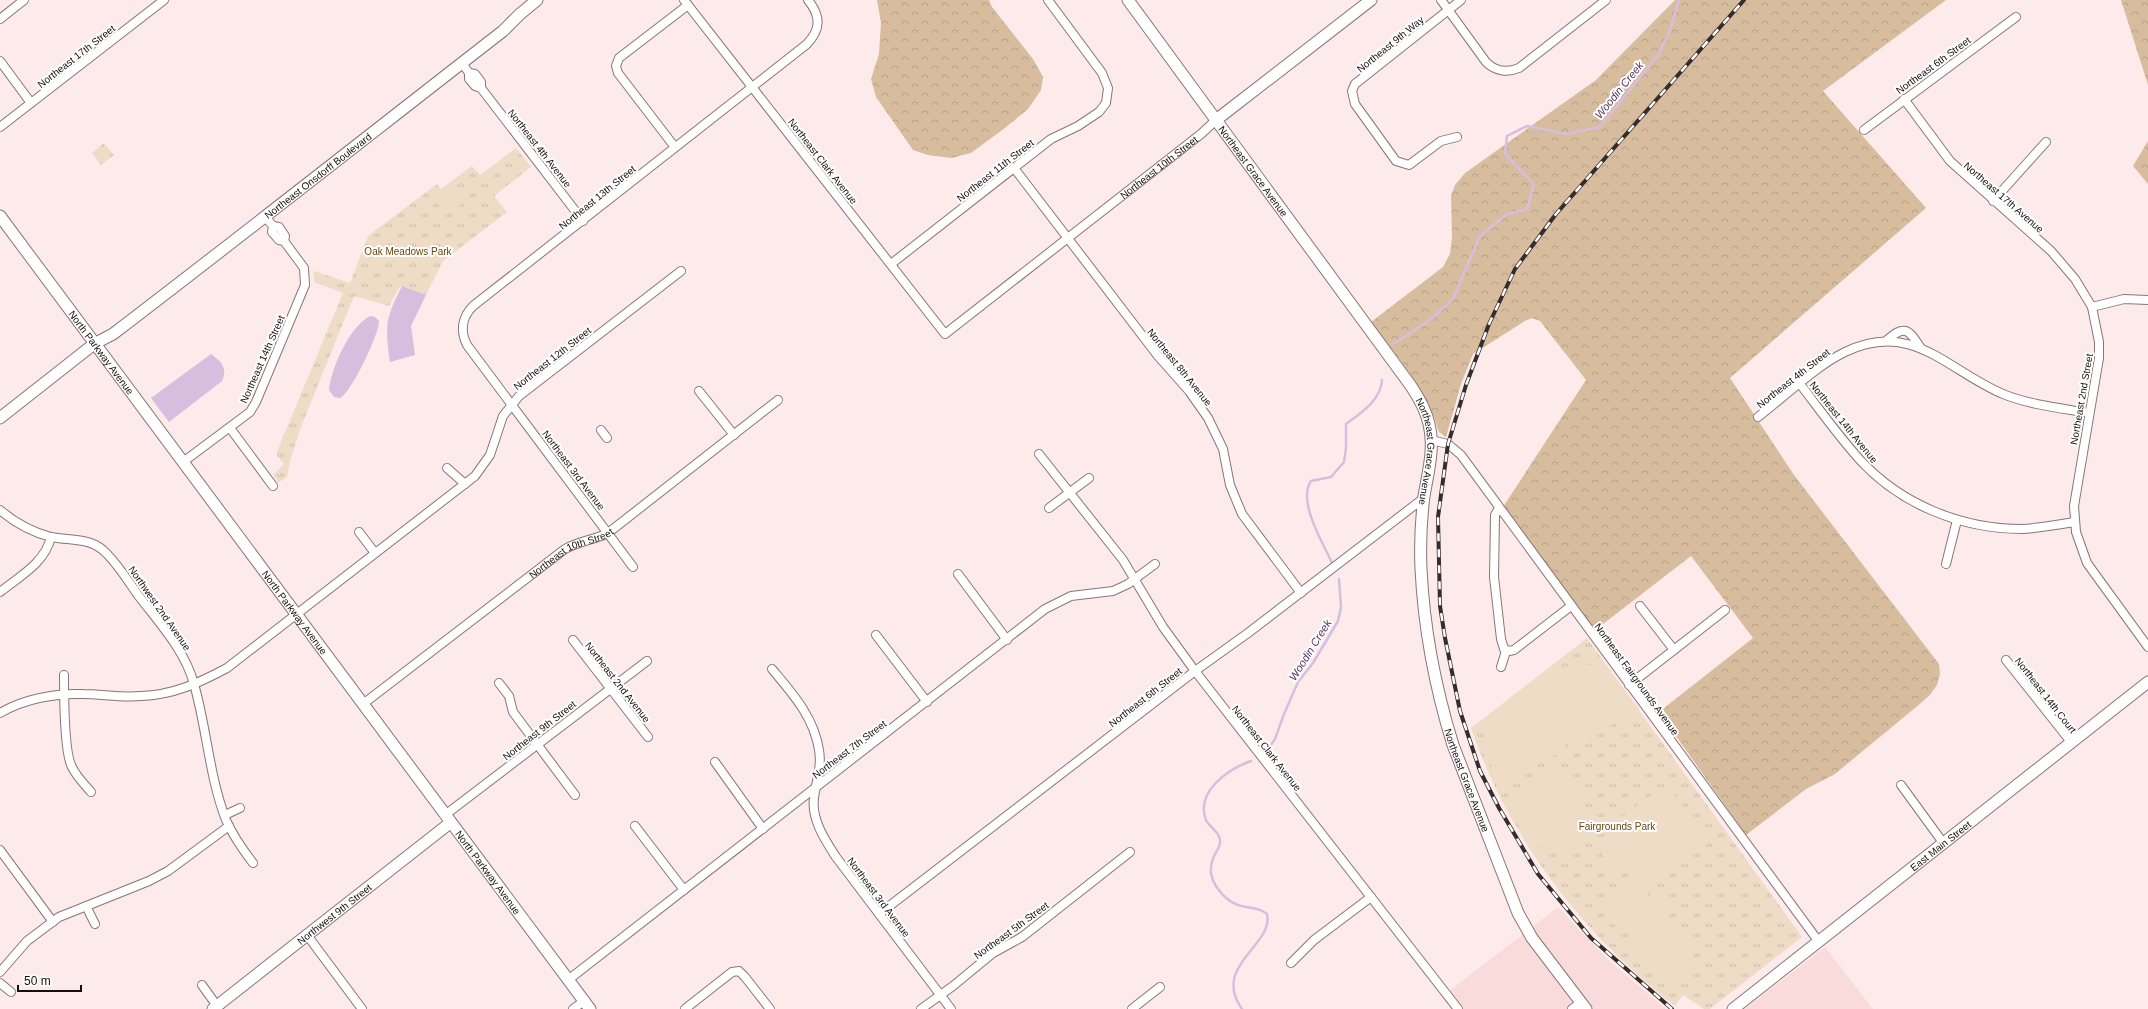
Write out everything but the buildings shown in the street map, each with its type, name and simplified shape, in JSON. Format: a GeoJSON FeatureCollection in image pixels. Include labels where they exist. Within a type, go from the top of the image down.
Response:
{"type":"FeatureCollection","features":[{"type":"Feature","properties":{"kind":"street"},"geometry":{"type":"LineString","coordinates":[[0,19],[24,0]]}},
{"type":"Feature","properties":{"kind":"street","name":"Northeast 17th Street"},"geometry":{"type":"LineString","coordinates":[[0,127],[164,0]]}},
{"type":"Feature","properties":{"kind":"street","name":"Northeast Onsdorff Boulevard"},"geometry":{"type":"LineString","coordinates":[[0,418],[94,344],[113,334],[269,222],[503,31],[537,0]]}},
{"type":"Feature","properties":{"kind":"street","name":"Northeast 13th Street"},"geometry":{"type":"LineString","coordinates":[[511,404],[465,341],[463,332],[465,318],[473,306],[583,221],[674,146],[807,44],[818,26],[817,14],[808,0]]}},
{"type":"Feature","properties":{"kind":"street","name":"Northeast 11th Street"},"geometry":{"type":"LineString","coordinates":[[891,264],[1051,139],[1078,126],[1099,112],[1106,103],[1108,94],[1107,83],[1102,73],[1048,0]]}},
{"type":"Feature","properties":{"kind":"street","name":"Northeast Grace Avenue"},"geometry":{"type":"LineString","coordinates":[[1128,0],[1417,395],[1429,425],[1431,440],[1424,498],[1421,567],[1423,611],[1435,684],[1453,745],[1518,913],[1532,938],[1579,1007]]}},
{"type":"Feature","properties":{"kind":"street","name":"Northeast 10th Street"},"geometry":{"type":"LineString","coordinates":[[945,334],[1201,134],[1216,120],[1371,0]]}},
{"type":"Feature","properties":{"kind":"street"},"geometry":{"type":"LineString","coordinates":[[1441,0],[1486,61],[1493,68],[1501,71],[1519,68],[1606,0]]}},
{"type":"Feature","properties":{"kind":"street","name":"Northeast 9th Way"},"geometry":{"type":"LineString","coordinates":[[1457,137],[1441,141],[1409,165],[1401,164],[1396,161],[1354,104],[1352,91],[1355,84],[1461,0]]}},
{"type":"Feature","properties":{"kind":"street"},"geometry":{"type":"LineString","coordinates":[[674,146],[618,74],[616,66],[620,58],[686,2]]}},
{"type":"Feature","properties":{"kind":"street","name":"Northeast Clark Avenue"},"geometry":{"type":"LineString","coordinates":[[686,2],[945,334]]}},
{"type":"Feature","properties":{"kind":"street","name":"Northeast 6th Street"},"geometry":{"type":"LineString","coordinates":[[1864,130],[2016,17]]}},
{"type":"Feature","properties":{"kind":"street"},"geometry":{"type":"LineString","coordinates":[[0,61],[31,103]]}},
{"type":"Feature","properties":{"kind":"street","name":"Northeast 4th Avenue"},"geometry":{"type":"LineString","coordinates":[[462,63],[469,73],[475,74],[481,82],[480,88],[583,221]]}},
{"type":"Feature","properties":{"kind":"street","name":"Northeast 17th Avenue"},"geometry":{"type":"LineString","coordinates":[[1904,99],[1950,161],[2066,266],[2092,307]]}},
{"type":"Feature","properties":{"kind":"street"},"geometry":{"type":"LineString","coordinates":[[1993,201],[2046,142]]}},
{"type":"Feature","properties":{"kind":"street","name":"Northeast 8th Avenue"},"geometry":{"type":"LineString","coordinates":[[1014,168],[1158,356],[1189,391],[1208,418],[1223,449],[1230,485],[1242,514],[1301,593]]}},
{"type":"Feature","properties":{"kind":"street","name":"North Parkway Avenue"},"geometry":{"type":"LineString","coordinates":[[0,216],[587,1005]]}},
{"type":"Feature","properties":{"kind":"street","name":"Northeast 14th Street"},"geometry":{"type":"LineString","coordinates":[[183,462],[250,412],[256,402],[305,285],[304,268],[284,241],[285,236],[279,227],[269,222]]}},
{"type":"Feature","properties":{"kind":"street","name":"Northeast 12th Street"},"geometry":{"type":"LineString","coordinates":[[0,713],[39,699],[64,695],[82,694],[140,696],[166,693],[194,685],[226,668],[465,484],[486,463],[500,424],[511,404],[681,271]]}},
{"type":"Feature","properties":{"kind":"street"},"geometry":{"type":"LineString","coordinates":[[2092,307],[2124,299],[2148,300]]}},
{"type":"Feature","properties":{"kind":"street","name":"Northeast 2nd Street"},"geometry":{"type":"LineString","coordinates":[[2074,522],[2079,470],[2099,358],[2099,342],[2092,307]]}},
{"type":"Feature","properties":{"kind":"street"},"geometry":{"type":"LineString","coordinates":[[1886,342],[1895,332],[1903,330],[1910,332],[1920,347],[1934,353],[1974,380],[2004,394],[2031,403],[2089,413]]}},
{"type":"Feature","properties":{"kind":"street","name":"Northeast 4th Street"},"geometry":{"type":"LineString","coordinates":[[1758,417],[1800,384],[1846,351],[1866,344],[1886,342],[1908,343],[1920,347]]}},
{"type":"Feature","properties":{"kind":"street","name":"Northeast 14th Avenue"},"geometry":{"type":"LineString","coordinates":[[1800,384],[1848,446],[1871,471],[1906,498],[1957,520],[1989,527],[2037,528],[2074,522]]}},
{"type":"Feature","properties":{"kind":"street"},"geometry":{"type":"LineString","coordinates":[[699,391],[734,435]]}},
{"type":"Feature","properties":{"kind":"street","name":"Northeast 10th Street"},"geometry":{"type":"LineString","coordinates":[[363,704],[565,549],[574,543],[595,538],[608,532],[778,400]]}},
{"type":"Feature","properties":{"kind":"street","name":"Northeast 3rd Avenue"},"geometry":{"type":"LineString","coordinates":[[511,404],[633,567]]}},
{"type":"Feature","properties":{"kind":"street"},"geometry":{"type":"LineString","coordinates":[[230,428],[273,486]]}},
{"type":"Feature","properties":{"kind":"street"},"geometry":{"type":"LineString","coordinates":[[601,430],[607,438]]}},
{"type":"Feature","properties":{"kind":"street","name":"Northeast Fairgrounds Avenue"},"geometry":{"type":"LineString","coordinates":[[1431,440],[1448,444],[1461,455],[1819,942]]}},
{"type":"Feature","properties":{"kind":"street","name":"Northeast Clark Avenue"},"geometry":{"type":"LineString","coordinates":[[1039,454],[1123,560],[1135,578],[1163,628],[1195,671],[1458,1009]]}},
{"type":"Feature","properties":{"kind":"street"},"geometry":{"type":"LineString","coordinates":[[447,468],[465,484]]}},
{"type":"Feature","properties":{"kind":"street"},"geometry":{"type":"LineString","coordinates":[[1049,508],[1089,478]]}},
{"type":"Feature","properties":{"kind":"street","name":"Northeast 6th Street"},"geometry":{"type":"LineString","coordinates":[[879,914],[1195,671],[1301,593],[1424,498]]}},
{"type":"Feature","properties":{"kind":"street"},"geometry":{"type":"LineString","coordinates":[[1499,508],[1495,515],[1494,577],[1501,644],[1506,651]]}},
{"type":"Feature","properties":{"kind":"street","name":"Northwest 2nd Avenue"},"geometry":{"type":"LineString","coordinates":[[0,510],[21,526],[51,537],[90,542],[107,553],[175,644],[186,663],[194,685],[216,793],[229,826],[253,863]]}},
{"type":"Feature","properties":{"kind":"street"},"geometry":{"type":"LineString","coordinates":[[1946,564],[1957,520]]}},
{"type":"Feature","properties":{"kind":"street"},"geometry":{"type":"LineString","coordinates":[[2074,522],[2087,563],[2148,647]]}},
{"type":"Feature","properties":{"kind":"street"},"geometry":{"type":"LineString","coordinates":[[359,532],[375,553]]}},
{"type":"Feature","properties":{"kind":"street"},"geometry":{"type":"LineString","coordinates":[[0,592],[40,560],[49,547],[51,537]]}},
{"type":"Feature","properties":{"kind":"street","name":"Northeast 7th Street"},"geometry":{"type":"LineString","coordinates":[[568,980],[763,829],[816,786],[1007,640],[1045,608],[1064,598],[1113,591],[1155,564]]}},
{"type":"Feature","properties":{"kind":"street"},"geometry":{"type":"LineString","coordinates":[[958,574],[1007,640]]}},
{"type":"Feature","properties":{"kind":"street"},"geometry":{"type":"LineString","coordinates":[[1506,651],[1514,650],[1571,606]]}},
{"type":"Feature","properties":{"kind":"street"},"geometry":{"type":"LineString","coordinates":[[1640,606],[1674,650]]}},
{"type":"Feature","properties":{"kind":"street"},"geometry":{"type":"LineString","coordinates":[[1629,685],[1726,610]]}},
{"type":"Feature","properties":{"kind":"street"},"geometry":{"type":"LineString","coordinates":[[876,635],[927,702]]}},
{"type":"Feature","properties":{"kind":"street","name":"Northeast 2nd Avenue"},"geometry":{"type":"LineString","coordinates":[[573,640],[648,737]]}},
{"type":"Feature","properties":{"kind":"street"},"geometry":{"type":"LineString","coordinates":[[1501,667],[1506,651]]}},
{"type":"Feature","properties":{"kind":"street","name":"Northeast 9th Street"},"geometry":{"type":"LineString","coordinates":[[448,819],[537,744],[647,660]]}},
{"type":"Feature","properties":{"kind":"street","name":"Northeast 14th Court"},"geometry":{"type":"LineString","coordinates":[[2006,660],[2071,742]]}},
{"type":"Feature","properties":{"kind":"street","name":"Northeast 3rd Avenue"},"geometry":{"type":"LineString","coordinates":[[772,669],[798,702],[813,727],[820,758],[814,798],[814,810],[822,834],[836,857],[951,1009]]}},
{"type":"Feature","properties":{"kind":"street"},"geometry":{"type":"LineString","coordinates":[[64,675],[69,760],[75,773],[91,792]]}},
{"type":"Feature","properties":{"kind":"street","name":"East Main Street"},"geometry":{"type":"LineString","coordinates":[[1733,1009],[2148,682]]}},
{"type":"Feature","properties":{"kind":"street"},"geometry":{"type":"LineString","coordinates":[[499,683],[509,696],[513,712],[575,795]]}},
{"type":"Feature","properties":{"kind":"street"},"geometry":{"type":"LineString","coordinates":[[715,762],[763,829]]}},
{"type":"Feature","properties":{"kind":"street"},"geometry":{"type":"LineString","coordinates":[[1901,785],[1944,844]]}},
{"type":"Feature","properties":{"kind":"street"},"geometry":{"type":"LineString","coordinates":[[225,815],[240,808]]}},
{"type":"Feature","properties":{"kind":"street","name":"Northwest 9th Street"},"geometry":{"type":"LineString","coordinates":[[202,985],[215,1007],[307,936],[448,819]]}},
{"type":"Feature","properties":{"kind":"street"},"geometry":{"type":"LineString","coordinates":[[0,972],[27,941],[53,922],[86,906],[149,881],[168,871],[229,826]]}},
{"type":"Feature","properties":{"kind":"street"},"geometry":{"type":"LineString","coordinates":[[635,826],[684,890]]}},
{"type":"Feature","properties":{"kind":"street"},"geometry":{"type":"LineString","coordinates":[[0,850],[53,922]]}},
{"type":"Feature","properties":{"kind":"street","name":"Northeast 5th Street"},"geometry":{"type":"LineString","coordinates":[[921,1009],[941,995],[993,953],[1022,937],[1130,852]]}},
{"type":"Feature","properties":{"kind":"street"},"geometry":{"type":"LineString","coordinates":[[1292,963],[1314,940],[1371,897]]}},
{"type":"Feature","properties":{"kind":"street"},"geometry":{"type":"LineString","coordinates":[[86,906],[94,924]]}},
{"type":"Feature","properties":{"kind":"street"},"geometry":{"type":"LineString","coordinates":[[307,936],[362,1009]]}},
{"type":"Feature","properties":{"kind":"street"},"geometry":{"type":"LineString","coordinates":[[685,1009],[732,972],[739,971],[746,976],[770,1009]]}},
{"type":"Feature","properties":{"kind":"street"},"geometry":{"type":"LineString","coordinates":[[0,983],[11,992]]}},
{"type":"Feature","properties":{"kind":"street"},"geometry":{"type":"LineString","coordinates":[[1132,1009],[1160,987]]}},
{"type":"Feature","properties":{"kind":"street"},"geometry":{"type":"LineString","coordinates":[[574,1009],[587,1005]]}},
{"type":"Feature","properties":{"kind":"shaded area"},"geometry":{"type":"Polygon","coordinates":[[[402,286],[426,295],[411,326],[415,355],[390,362],[387,340],[389,315],[402,286]]]}},
{"type":"Feature","properties":{"kind":"shaded area"},"geometry":{"type":"Polygon","coordinates":[[[370,316],[375,317],[379,321],[370,350],[351,386],[345,394],[340,398],[334,397],[329,390],[330,381],[337,360],[355,329],[362,321],[370,316]]]}},
{"type":"Feature","properties":{"kind":"shaded area"},"geometry":{"type":"Polygon","coordinates":[[[211,354],[218,359],[224,369],[222,381],[169,422],[151,398],[211,354]]]}},
{"type":"Feature","properties":{"kind":"shaded area"},"geometry":{"type":"Polygon","coordinates":[[[1558,907],[1606,958],[1666,1009],[1462,1009],[1448,992],[1558,907]]]}},
{"type":"Feature","properties":{"kind":"shaded area"},"geometry":{"type":"Polygon","coordinates":[[[1825,947],[1873,1009],[1745,1009],[1825,947]]]}},
{"type":"Feature","properties":{"kind":"green space"},"geometry":{"type":"Polygon","coordinates":[[[877,0],[989,0],[992,7],[1033,59],[1043,77],[1041,90],[1028,109],[971,153],[951,158],[928,155],[913,150],[876,97],[871,79],[879,54],[881,23],[877,0]]]}},
{"type":"Feature","properties":{"kind":"green space"},"geometry":{"type":"Polygon","coordinates":[[[1675,0],[1946,0],[1823,91],[1926,208],[1730,378],[1794,475],[1939,664],[1940,674],[1937,685],[1930,695],[1921,703],[1835,774],[1806,789],[1746,835],[1659,712],[1753,638],[1691,556],[1594,631],[1503,507],[1586,380],[1540,321],[1532,318],[1473,354],[1461,384],[1446,437],[1439,432],[1434,416],[1427,402],[1410,374],[1371,322],[1443,267],[1450,254],[1452,237],[1451,196],[1455,185],[1465,173],[1596,80],[1675,0]]]}},
{"type":"Feature","properties":{"kind":"green space"},"geometry":{"type":"Polygon","coordinates":[[[2121,0],[2148,0],[2148,85],[2121,0]]]}},
{"type":"Feature","properties":{"kind":"green space"},"geometry":{"type":"Polygon","coordinates":[[[2148,141],[2148,184],[2133,166],[2148,141]]]}},
{"type":"Feature","properties":{"kind":"green space"},"geometry":{"type":"Polygon","coordinates":[[[104,143],[114,155],[101,165],[92,153],[104,143]]]}},
{"type":"Feature","properties":{"kind":"green space","name":"Oak Meadows Park"},"geometry":{"type":"Polygon","coordinates":[[[516,148],[531,167],[494,196],[507,212],[443,261],[426,295],[400,286],[389,306],[354,296],[301,427],[290,461],[287,477],[278,483],[273,475],[284,464],[276,454],[343,293],[314,282],[314,271],[350,283],[368,236],[437,184],[441,189],[472,166],[480,175],[516,148]]]}},
{"type":"Feature","properties":{"kind":"green space"},"geometry":{"type":"Polygon","coordinates":[[[449,188],[461,204],[447,215],[434,199],[449,188]]]}},
{"type":"Feature","properties":{"kind":"green space","name":"Fairgrounds Park"},"geometry":{"type":"Polygon","coordinates":[[[1587,638],[1802,937],[1710,1009],[1704,1009],[1683,995],[1675,1006],[1641,978],[1609,948],[1580,916],[1552,882],[1528,846],[1506,808],[1487,769],[1471,728],[1587,638]]]}},
{"type":"Feature","properties":{"kind":"green space"},"geometry":{"type":"Polygon","coordinates":[[[1581,664],[1600,668],[1608,673],[1622,686],[1640,710],[1573,745],[1566,743],[1564,750],[1500,785],[1485,748],[1484,732],[1489,719],[1514,696],[1543,675],[1553,670],[1581,664]]]}},
{"type":"Feature","properties":{"kind":"green space"},"geometry":{"type":"Polygon","coordinates":[[[1555,767],[1566,772],[1583,799],[1594,836],[1574,848],[1553,849],[1538,846],[1527,840],[1505,800],[1527,782],[1555,767]]]}},
{"type":"Feature","properties":{"kind":"green space"},"geometry":{"type":"Polygon","coordinates":[[[1667,785],[1710,842],[1655,883],[1651,879],[1641,874],[1611,874],[1605,863],[1602,851],[1606,834],[1630,810],[1667,785]]]}},
{"type":"Feature","properties":{"kind":"green space"},"geometry":{"type":"Polygon","coordinates":[[[1639,881],[1645,886],[1648,898],[1651,893],[1657,897],[1655,900],[1663,904],[1680,935],[1684,936],[1690,944],[1688,948],[1698,971],[1678,986],[1639,955],[1629,941],[1629,934],[1610,922],[1606,908],[1610,902],[1609,889],[1639,881]]]}},
{"type":"Feature","properties":{"kind":"waterway","name":"Woodin Creek"},"geometry":{"type":"LineString","coordinates":[[1393,344],[1430,320],[1453,299],[1480,236],[1507,214],[1527,209],[1534,184],[1505,154],[1507,136],[1527,126],[1566,134],[1600,127],[1658,55],[1669,33],[1679,0]]}},
{"type":"Feature","properties":{"kind":"waterway","name":"Woodin Creek"},"geometry":{"type":"LineString","coordinates":[[1332,563],[1318,534],[1309,510],[1307,499],[1308,489],[1311,481],[1331,477],[1344,462],[1346,448],[1346,424],[1364,411],[1374,400],[1381,387],[1382,380]]}},
{"type":"Feature","properties":{"kind":"waterway","name":"Woodin Creek"},"geometry":{"type":"LineString","coordinates":[[1269,748],[1275,739],[1298,682],[1313,663],[1338,621],[1341,607],[1339,579]]}},
{"type":"Feature","properties":{"kind":"waterway","name":"Woodin Creek"},"geometry":{"type":"LineString","coordinates":[[1242,1009],[1234,994],[1234,980],[1238,968],[1262,936],[1267,925],[1267,914],[1257,909],[1241,906],[1229,901],[1213,881],[1211,865],[1220,845],[1220,837],[1206,820],[1204,810],[1205,800],[1209,791],[1216,783],[1233,770],[1251,761]]}},
{"type":"Feature","properties":{"kind":"railway"},"geometry":{"type":"LineString","coordinates":[[1672,1009],[1591,938],[1538,874],[1499,808],[1480,771],[1460,711],[1445,638],[1440,606],[1438,517],[1448,444],[1466,385],[1489,324],[1515,269],[1556,214],[1744,0]]}}]}
